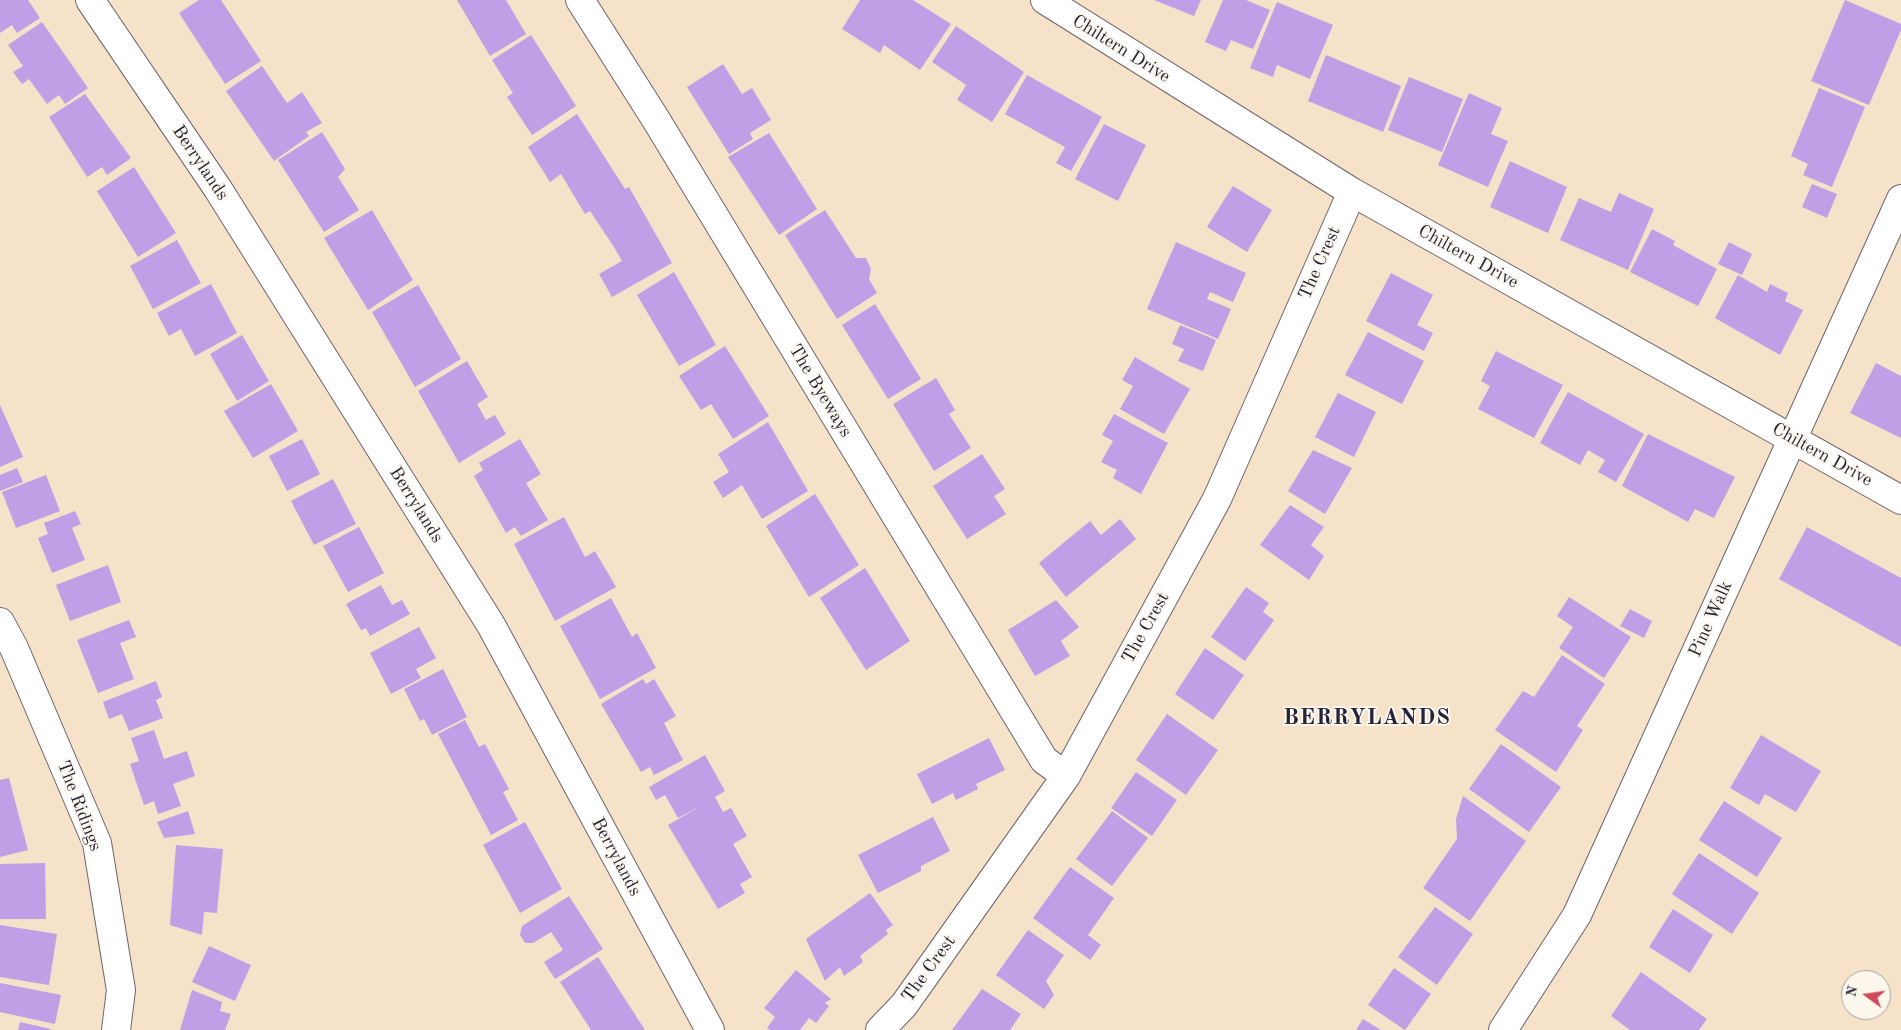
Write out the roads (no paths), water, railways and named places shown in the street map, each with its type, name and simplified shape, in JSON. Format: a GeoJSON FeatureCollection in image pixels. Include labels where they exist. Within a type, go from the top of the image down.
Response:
{"type":"FeatureCollection","features":[{"type":"Feature","properties":{"kind":"street","name":"Berrylands"},"geometry":{"type":"LineString","coordinates":[[90,0],[218,189],[491,625],[710,1030]]}},
{"type":"Feature","properties":{"kind":"street","name":"The Byeways"},"geometry":{"type":"LineString","coordinates":[[580,0],[660,127],[1044,760],[1066,776]]}},
{"type":"Feature","properties":{"kind":"street","name":"Chiltern Drive"},"geometry":{"type":"LineString","coordinates":[[1044,0],[1352,192],[1901,500]]}},
{"type":"Feature","properties":{"kind":"street","name":"The Crest"},"geometry":{"type":"LineString","coordinates":[[880,1030],[904,1004],[1066,776],[1216,499],[1352,192]]}},
{"type":"Feature","properties":{"kind":"street","name":"Pine Walk"},"geometry":{"type":"LineString","coordinates":[[1503,1030],[1577,915],[1901,199]]}},
{"type":"Feature","properties":{"kind":"street","name":"The Ridings"},"geometry":{"type":"LineString","coordinates":[[0,622],[14,648],[97,843],[121,990],[116,1030]]}},
{"type":"Feature","properties":{"kind":"district","name":"BERRYLANDS"},"geometry":{"type":"Point","coordinates":[1367,718]}}]}
